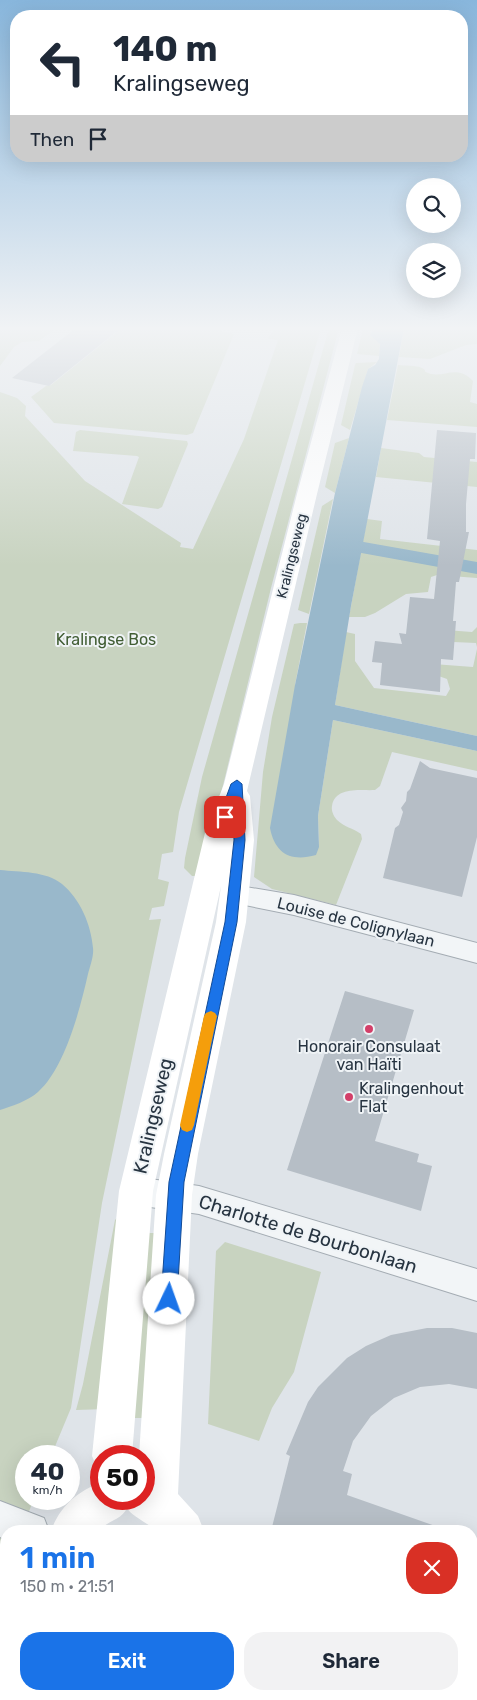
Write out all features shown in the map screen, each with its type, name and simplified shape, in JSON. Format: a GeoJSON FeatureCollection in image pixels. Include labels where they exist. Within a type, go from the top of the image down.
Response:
{"type":"FeatureCollection","features":[{"type":"Feature","properties":{"kind":"main road","name":"Kralingseweg"},"geometry":{"type":"LineString","coordinates":[[113,1445],[136,1191],[220,892],[219,833],[237,784],[329,407]]}},
{"type":"Feature","properties":{"kind":"main road","name":"Kralingseweg"},"geometry":{"type":"LineString","coordinates":[[161,1511],[174,1195],[181,1154],[231,922],[220,892]]}},
{"type":"Feature","properties":{"kind":"main road"},"geometry":{"type":"LineString","coordinates":[[77,1525],[90,1509]]}},
{"type":"Feature","properties":{"kind":"street","name":"Louise de Colignylaan"},"geometry":{"type":"LineString","coordinates":[[220,892],[294,905],[477,953]]}},
{"type":"Feature","properties":{"kind":"street","name":"Charlotte de Bourbonlaan"},"geometry":{"type":"LineString","coordinates":[[136,1191],[199,1200],[477,1285]]}},
{"type":"Feature","properties":{"kind":"green space","name":"Kralingse Bos"},"geometry":{"type":"Polygon","coordinates":[[[0,407],[26,407],[25,416],[85,481],[181,543],[180,547],[193,549],[244,439],[255,407],[298,407],[179,812],[173,852],[162,854],[158,879],[169,882],[164,906],[152,908],[149,920],[161,919],[102,1203],[71,1408],[56,1445],[15,1445],[15,1510],[30,1510],[23,1525],[0,1525],[0,407]]]}},
{"type":"Feature","properties":{"kind":"green space"},"geometry":{"type":"Polygon","coordinates":[[[40,407],[204,407],[193,433],[187,435],[54,423],[40,407]]]}},
{"type":"Feature","properties":{"kind":"green space"},"geometry":{"type":"Polygon","coordinates":[[[307,407],[318,407],[271,588],[201,876],[192,876],[184,868],[185,858],[202,777],[307,407]]]}},
{"type":"Feature","properties":{"kind":"green space"},"geometry":{"type":"Polygon","coordinates":[[[345,407],[357,407],[350,430],[341,425],[345,407]]]}},
{"type":"Feature","properties":{"kind":"green space"},"geometry":{"type":"Polygon","coordinates":[[[390,407],[477,407],[477,427],[387,420],[390,407]]]}},
{"type":"Feature","properties":{"kind":"green space"},"geometry":{"type":"Polygon","coordinates":[[[80,430],[187,441],[188,444],[162,507],[158,509],[122,504],[139,457],[73,451],[76,432],[80,430]]]}},
{"type":"Feature","properties":{"kind":"green space"},"geometry":{"type":"Polygon","coordinates":[[[349,438],[335,493],[325,487],[335,443],[349,438]]]}},
{"type":"Feature","properties":{"kind":"green space"},"geometry":{"type":"Polygon","coordinates":[[[381,448],[419,453],[424,457],[477,462],[477,487],[376,477],[381,448]]]}},
{"type":"Feature","properties":{"kind":"green space"},"geometry":{"type":"Polygon","coordinates":[[[333,499],[309,614],[298,610],[322,506],[333,499]]]}},
{"type":"Feature","properties":{"kind":"green space"},"geometry":{"type":"Polygon","coordinates":[[[367,519],[382,521],[380,539],[477,550],[477,578],[437,575],[431,577],[428,592],[406,594],[365,617],[349,617],[367,519]]]}},
{"type":"Feature","properties":{"kind":"green space"},"geometry":{"type":"Polygon","coordinates":[[[307,623],[295,685],[319,847],[318,816],[333,720],[477,751],[477,771],[392,752],[380,786],[375,790],[356,790],[343,792],[338,795],[332,806],[334,816],[340,822],[361,834],[362,839],[336,905],[272,889],[254,877],[263,772],[272,717],[294,624],[307,623]]]}},
{"type":"Feature","properties":{"kind":"green space"},"geometry":{"type":"Polygon","coordinates":[[[477,627],[477,647],[476,643],[431,641],[432,629],[472,632],[477,627]]]}},
{"type":"Feature","properties":{"kind":"green space"},"geometry":{"type":"Polygon","coordinates":[[[346,632],[355,634],[355,661],[374,688],[446,696],[450,689],[447,679],[419,669],[420,663],[473,667],[477,649],[477,736],[335,705],[346,632]]]}},
{"type":"Feature","properties":{"kind":"green space"},"geometry":{"type":"Polygon","coordinates":[[[119,1216],[107,1409],[76,1410],[83,1384],[115,1220],[119,1216]]]}},
{"type":"Feature","properties":{"kind":"green space"},"geometry":{"type":"Polygon","coordinates":[[[147,1233],[159,1233],[149,1418],[128,1418],[147,1233]]]}},
{"type":"Feature","properties":{"kind":"green space"},"geometry":{"type":"Polygon","coordinates":[[[225,1242],[321,1272],[294,1372],[272,1408],[259,1441],[208,1424],[216,1251],[225,1242]]]}},
{"type":"Feature","properties":{"kind":"water"},"geometry":{"type":"Polygon","coordinates":[[[357,407],[389,407],[351,606],[335,705],[477,736],[477,751],[333,720],[318,816],[319,847],[316,855],[299,857],[286,854],[280,850],[272,837],[270,828],[295,685],[335,493],[357,407]]]}},
{"type":"Feature","properties":{"kind":"water"},"geometry":{"type":"Polygon","coordinates":[[[0,870],[41,874],[62,884],[74,897],[84,913],[90,930],[93,951],[76,1020],[64,1053],[56,1068],[48,1081],[30,1098],[0,1110],[0,870]]]}},
{"type":"Feature","properties":{"kind":"building"},"geometry":{"type":"Polygon","coordinates":[[[437,430],[476,433],[475,459],[470,459],[466,504],[466,532],[469,532],[459,582],[456,582],[453,660],[441,659],[440,692],[380,685],[382,663],[372,662],[375,641],[402,644],[399,633],[406,634],[410,597],[434,599],[440,541],[427,539],[437,430]]]}},
{"type":"Feature","properties":{"kind":"building"},"geometry":{"type":"Polygon","coordinates":[[[420,761],[430,768],[477,778],[477,837],[462,897],[383,878],[395,828],[399,825],[403,812],[401,808],[406,801],[407,792],[410,789],[420,761]]]}},
{"type":"Feature","properties":{"kind":"building","name":"Kralingenhout Flat"},"geometry":{"type":"Polygon","coordinates":[[[345,991],[414,1010],[375,1141],[419,1154],[417,1162],[432,1166],[421,1211],[287,1170],[345,991]]]}},
{"type":"Feature","properties":{"kind":"building"},"geometry":{"type":"Polygon","coordinates":[[[427,1328],[452,1328],[477,1333],[477,1389],[449,1384],[420,1387],[394,1398],[371,1416],[353,1441],[343,1471],[352,1474],[347,1495],[432,1525],[273,1525],[290,1456],[286,1454],[308,1402],[318,1387],[347,1358],[366,1346],[391,1335],[427,1328]]]}},
{"type":"Feature","properties":{"kind":"waterway"},"geometry":{"type":"LineString","coordinates":[[341,544],[477,568]]}},
{"type":"Feature","properties":{"kind":"slow traffic"},"geometry":{"type":"LineString","coordinates":[[187,1125],[211,1016]]}},
{"type":"Feature","properties":{"kind":"place","name":"Honorair Consulaat van Haïti"},"geometry":{"type":"Point","coordinates":[369,1029]}},
{"type":"Feature","properties":{"kind":"place","name":"Kralingenhout Flat"},"geometry":{"type":"Point","coordinates":[349,1097]}},
{"type":"Feature","properties":{"kind":"route"},"geometry":{"type":"LineString","coordinates":[[169,1299],[176,1182],[231,922],[240,840],[237,784],[225,817]]}}]}
